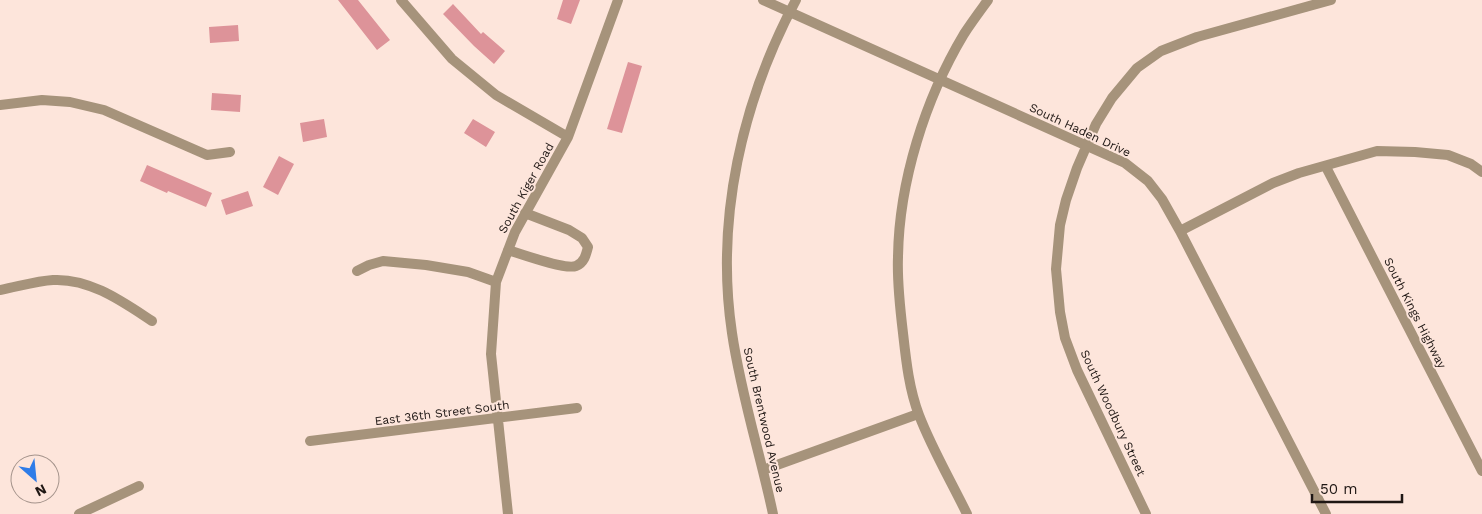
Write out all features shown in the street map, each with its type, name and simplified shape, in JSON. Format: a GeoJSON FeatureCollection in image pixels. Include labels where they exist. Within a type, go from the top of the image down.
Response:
{"type":"FeatureCollection","features":[{"type":"Feature","properties":{"kind":"street"},"geometry":{"type":"LineString","coordinates":[[401,0],[452,59],[496,95],[568,137]]}},
{"type":"Feature","properties":{"kind":"street","name":"South Kiger Road"},"geometry":{"type":"LineString","coordinates":[[508,514],[491,354],[496,282],[515,232],[568,137],[618,0]]}},
{"type":"Feature","properties":{"kind":"street","name":"South Haden Drive"},"geometry":{"type":"LineString","coordinates":[[763,0],[1125,163],[1148,182],[1162,199],[1180,231],[1326,514]]}},
{"type":"Feature","properties":{"kind":"street","name":"South Brentwood Avenue"},"geometry":{"type":"LineString","coordinates":[[773,514],[746,404],[732,332],[727,242],[740,144],[761,76],[796,0]]}},
{"type":"Feature","properties":{"kind":"street"},"geometry":{"type":"LineString","coordinates":[[967,514],[918,414],[908,371],[898,258],[900,221],[906,182],[929,108],[940,80],[964,34],[988,0]]}},
{"type":"Feature","properties":{"kind":"street","name":"South Woodbury Street"},"geometry":{"type":"LineString","coordinates":[[1146,514],[1077,370],[1065,338],[1060,312],[1056,268],[1060,225],[1077,168],[1096,124],[1112,98],[1138,68],[1161,51],[1197,37],[1330,0]]}},
{"type":"Feature","properties":{"kind":"street"},"geometry":{"type":"LineString","coordinates":[[0,105],[42,100],[70,102],[104,110],[207,155],[230,152]]}},
{"type":"Feature","properties":{"kind":"street"},"geometry":{"type":"LineString","coordinates":[[1180,231],[1273,183],[1377,151],[1448,155],[1471,164],[1482,172]]}},
{"type":"Feature","properties":{"kind":"street","name":"South Kings Highway"},"geometry":{"type":"LineString","coordinates":[[1326,167],[1482,471]]}},
{"type":"Feature","properties":{"kind":"street"},"geometry":{"type":"LineString","coordinates":[[508,250],[567,267],[577,266],[585,258],[588,247],[582,238],[569,230],[525,213]]}},
{"type":"Feature","properties":{"kind":"street"},"geometry":{"type":"LineString","coordinates":[[357,271],[383,261],[426,265],[468,272],[496,282]]}},
{"type":"Feature","properties":{"kind":"street"},"geometry":{"type":"LineString","coordinates":[[0,290],[54,280],[73,282],[96,288],[116,297],[152,321]]}},
{"type":"Feature","properties":{"kind":"street","name":"East 36th Street South"},"geometry":{"type":"LineString","coordinates":[[310,441],[577,408]]}},
{"type":"Feature","properties":{"kind":"street"},"geometry":{"type":"LineString","coordinates":[[763,470],[918,414]]}},
{"type":"Feature","properties":{"kind":"street"},"geometry":{"type":"LineString","coordinates":[[79,514],[140,486]]}},
{"type":"Feature","properties":{"kind":"building"},"geometry":{"type":"Polygon","coordinates":[[[338,0],[358,0],[390,40],[377,50],[338,0]]]}},
{"type":"Feature","properties":{"kind":"building"},"geometry":{"type":"Polygon","coordinates":[[[563,0],[580,0],[571,24],[557,19],[563,0]]]}},
{"type":"Feature","properties":{"kind":"building"},"geometry":{"type":"Polygon","coordinates":[[[453,4],[481,34],[483,32],[505,51],[494,64],[443,14],[453,4]]]}},
{"type":"Feature","properties":{"kind":"building"},"geometry":{"type":"Polygon","coordinates":[[[238,25],[239,41],[210,43],[209,27],[238,25]]]}},
{"type":"Feature","properties":{"kind":"building"},"geometry":{"type":"Polygon","coordinates":[[[628,62],[642,66],[622,133],[607,129],[628,62]]]}},
{"type":"Feature","properties":{"kind":"building"},"geometry":{"type":"Polygon","coordinates":[[[212,93],[241,95],[240,112],[211,110],[212,93]]]}},
{"type":"Feature","properties":{"kind":"building"},"geometry":{"type":"Polygon","coordinates":[[[324,119],[327,137],[303,142],[300,123],[324,119]]]}},
{"type":"Feature","properties":{"kind":"building"},"geometry":{"type":"Polygon","coordinates":[[[473,119],[495,132],[486,147],[464,133],[473,119]]]}},
{"type":"Feature","properties":{"kind":"building"},"geometry":{"type":"Polygon","coordinates":[[[279,156],[294,164],[278,195],[263,187],[279,156]]]}},
{"type":"Feature","properties":{"kind":"building"},"geometry":{"type":"Polygon","coordinates":[[[147,165],[212,193],[206,207],[140,181],[147,165]]]}},
{"type":"Feature","properties":{"kind":"building"},"geometry":{"type":"Polygon","coordinates":[[[248,191],[253,206],[226,215],[221,200],[248,191]]]}}]}
